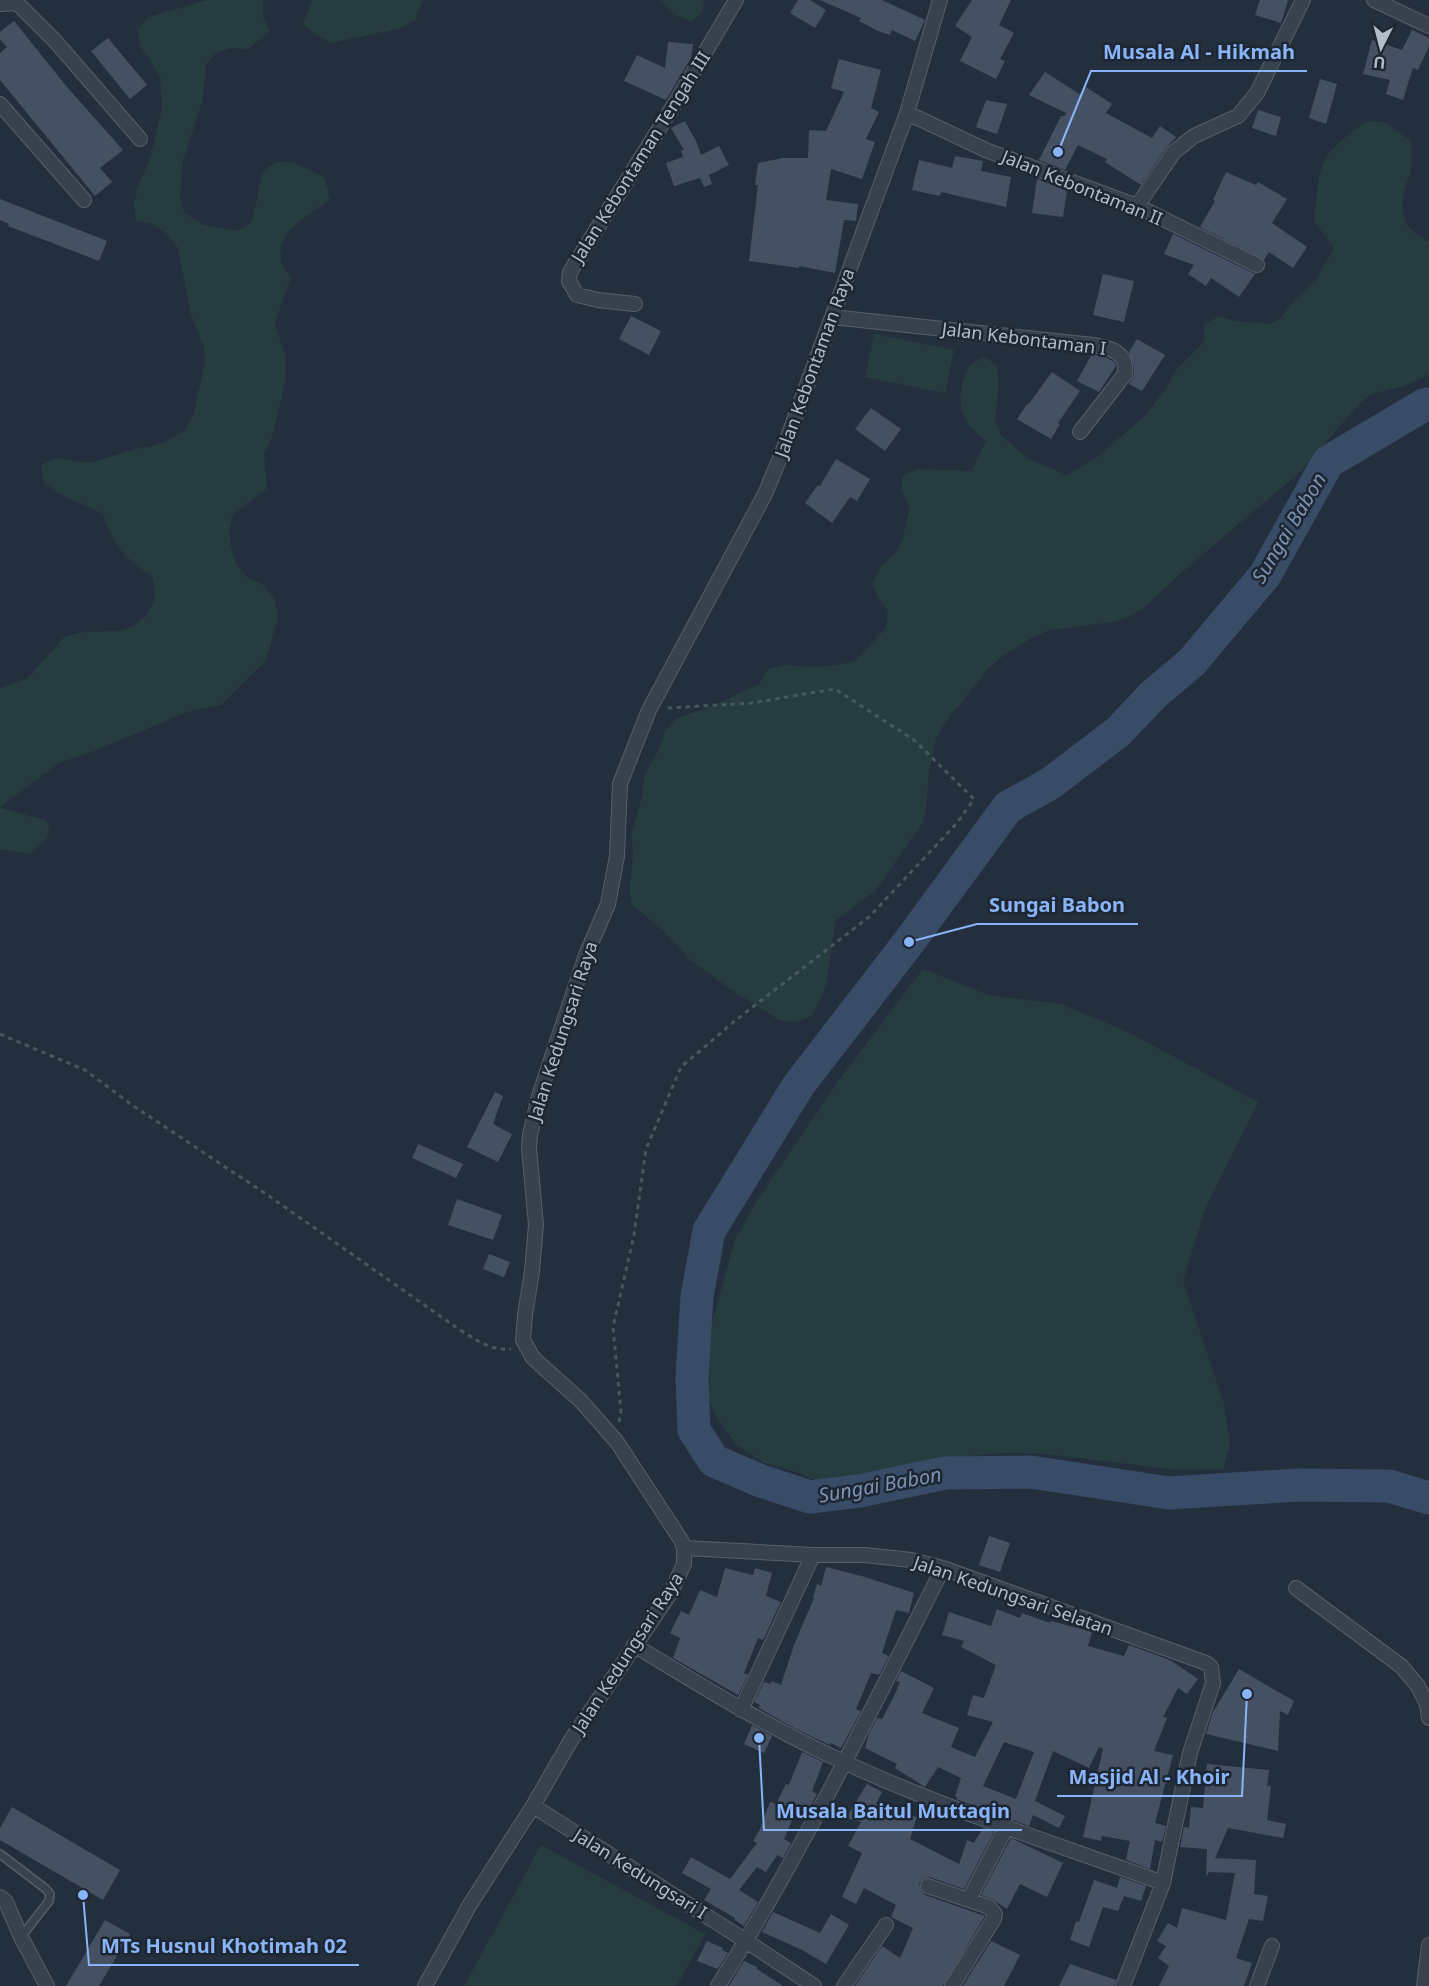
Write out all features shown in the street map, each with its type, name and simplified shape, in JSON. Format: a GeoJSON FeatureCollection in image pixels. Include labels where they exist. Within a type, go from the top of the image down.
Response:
{"type":"FeatureCollection","features":[{"type":"Feature","properties":{"kind":"street","name":"Jalan Kebontaman Tengah III"},"geometry":{"type":"LineString","coordinates":[[635,304],[577,295],[569,281],[570,272],[736,0]]}},
{"type":"Feature","properties":{"kind":"street","name":"Jalan Kebontaman Raya"},"geometry":{"type":"LineString","coordinates":[[650,710],[765,494],[907,113],[940,0]]}},
{"type":"Feature","properties":{"kind":"street"},"geometry":{"type":"LineString","coordinates":[[1137,206],[1174,152],[1194,136],[1238,116],[1257,93],[1303,0]]}},
{"type":"Feature","properties":{"kind":"street"},"geometry":{"type":"LineString","coordinates":[[1374,0],[1429,26]]}},
{"type":"Feature","properties":{"kind":"street"},"geometry":{"type":"LineString","coordinates":[[0,4],[17,3],[56,42],[140,139]]}},
{"type":"Feature","properties":{"kind":"street"},"geometry":{"type":"LineString","coordinates":[[0,104],[84,200]]}},
{"type":"Feature","properties":{"kind":"street","name":"Jalan Kebontaman II"},"geometry":{"type":"LineString","coordinates":[[907,113],[988,151],[1137,206],[1257,265]]}},
{"type":"Feature","properties":{"kind":"street","name":"Jalan Kebontaman I"},"geometry":{"type":"LineString","coordinates":[[832,317],[1082,344],[1118,352],[1124,357],[1125,374],[1080,432]]}},
{"type":"Feature","properties":{"kind":"street","name":"Jalan Kedungsari Raya"},"geometry":{"type":"LineString","coordinates":[[425,1986],[469,1906],[533,1806],[571,1740],[671,1592],[684,1564],[684,1548],[617,1442],[581,1401],[533,1358],[523,1340],[536,1225],[529,1148],[530,1135],[539,1096],[586,955],[608,904],[617,856],[620,784],[650,710]]}},
{"type":"Feature","properties":{"kind":"street","name":"Jalan Kedungsari Selatan"},"geometry":{"type":"LineString","coordinates":[[684,1548],[813,1555],[866,1555],[911,1560],[943,1568],[1206,1663],[1211,1667],[1213,1683],[1190,1753],[1163,1883]]}},
{"type":"Feature","properties":{"kind":"street"},"geometry":{"type":"LineString","coordinates":[[741,1710],[813,1555]]}},
{"type":"Feature","properties":{"kind":"street"},"geometry":{"type":"LineString","coordinates":[[718,1986],[746,1941],[844,1762],[943,1568]]}},
{"type":"Feature","properties":{"kind":"street"},"geometry":{"type":"LineString","coordinates":[[1296,1588],[1401,1666],[1418,1686],[1427,1704],[1429,1718]]}},
{"type":"Feature","properties":{"kind":"street"},"geometry":{"type":"LineString","coordinates":[[634,1646],[741,1710],[844,1762],[931,1798],[1163,1883],[1123,1986]]}},
{"type":"Feature","properties":{"kind":"street","name":"Jalan Kedungsari I"},"geometry":{"type":"LineString","coordinates":[[533,1806],[814,1986]]}},
{"type":"Feature","properties":{"kind":"street"},"geometry":{"type":"LineString","coordinates":[[969,1899],[1007,1826]]}},
{"type":"Feature","properties":{"kind":"street"},"geometry":{"type":"LineString","coordinates":[[928,1886],[989,1907],[995,1914],[952,1986]]}},
{"type":"Feature","properties":{"kind":"street"},"geometry":{"type":"LineString","coordinates":[[0,1897],[6,1902],[21,1937],[47,1986]]}},
{"type":"Feature","properties":{"kind":"street"},"geometry":{"type":"LineString","coordinates":[[844,1986],[886,1925]]}},
{"type":"Feature","properties":{"kind":"street"},"geometry":{"type":"LineString","coordinates":[[1424,1986],[1429,1945]]}},
{"type":"Feature","properties":{"kind":"street"},"geometry":{"type":"LineString","coordinates":[[1257,1986],[1272,1946]]}},
{"type":"Feature","properties":{"kind":"lane"},"geometry":{"type":"LineString","coordinates":[[0,1854],[50,1894],[49,1901],[21,1937]]}},
{"type":"Feature","properties":{"kind":"path"},"geometry":{"type":"LineString","coordinates":[[617,1442],[621,1412],[614,1327],[634,1235],[646,1149],[681,1067],[736,1020],[869,917],[957,823],[974,799],[914,740],[835,689],[752,703],[650,710]]}},
{"type":"Feature","properties":{"kind":"path"},"geometry":{"type":"LineString","coordinates":[[0,1034],[85,1070],[132,1105],[269,1196],[460,1330],[487,1346],[502,1350],[526,1348]]}},
{"type":"Feature","properties":{"kind":"green space"},"geometry":{"type":"Polygon","coordinates":[[[207,0],[263,0],[263,16],[270,31],[248,49],[232,48],[217,52],[206,65],[203,99],[183,161],[180,196],[184,212],[202,225],[238,231],[252,221],[263,171],[276,162],[293,162],[324,177],[330,199],[296,224],[284,240],[281,261],[291,277],[275,323],[285,356],[286,374],[271,440],[264,454],[267,489],[233,514],[229,530],[236,563],[247,577],[263,585],[275,600],[278,617],[266,661],[221,705],[187,712],[92,752],[61,762],[6,802],[1,808],[45,820],[50,828],[47,839],[30,854],[0,849],[0,688],[28,678],[64,637],[82,632],[118,631],[134,626],[147,615],[155,599],[153,578],[122,551],[111,535],[103,514],[56,492],[44,482],[41,465],[56,458],[90,463],[153,446],[171,439],[186,429],[193,415],[205,364],[204,348],[191,315],[178,248],[168,235],[153,224],[136,221],[134,205],[137,189],[150,158],[162,109],[160,76],[141,47],[137,30],[148,17],[207,0]]]}},
{"type":"Feature","properties":{"kind":"green space"},"geometry":{"type":"Polygon","coordinates":[[[312,0],[423,0],[415,20],[401,28],[332,43],[316,35],[303,24],[312,0]]]}},
{"type":"Feature","properties":{"kind":"green space"},"geometry":{"type":"Polygon","coordinates":[[[661,0],[704,0],[703,11],[691,22],[676,15],[661,0]]]}},
{"type":"Feature","properties":{"kind":"green space"},"geometry":{"type":"Polygon","coordinates":[[[1367,121],[1384,122],[1411,141],[1411,170],[1402,206],[1405,221],[1409,227],[1429,242],[1429,375],[1404,386],[1372,394],[1359,404],[1301,471],[1141,610],[1127,618],[1112,622],[1050,630],[1033,637],[1004,655],[990,667],[944,724],[936,739],[922,824],[875,891],[835,921],[826,986],[812,1016],[796,1022],[779,1020],[730,989],[689,959],[665,932],[631,904],[633,852],[631,836],[643,793],[644,776],[660,747],[665,731],[677,718],[708,708],[759,684],[768,669],[784,665],[819,667],[854,662],[886,628],[888,611],[878,598],[872,583],[881,566],[894,555],[902,540],[910,507],[902,492],[902,476],[917,469],[972,471],[986,441],[968,424],[961,406],[964,378],[969,367],[976,361],[984,356],[997,366],[999,383],[995,419],[1001,435],[1028,459],[1067,475],[1096,458],[1147,414],[1176,370],[1204,341],[1204,325],[1219,316],[1235,321],[1269,324],[1281,318],[1292,303],[1317,278],[1334,248],[1314,221],[1323,163],[1336,146],[1367,121]]]}},
{"type":"Feature","properties":{"kind":"green space"},"geometry":{"type":"Polygon","coordinates":[[[874,334],[954,350],[945,393],[865,377],[874,334]]]}},
{"type":"Feature","properties":{"kind":"green space"},"geometry":{"type":"Polygon","coordinates":[[[923,969],[988,995],[1061,1004],[1130,1033],[1258,1102],[1206,1206],[1183,1281],[1224,1404],[1230,1444],[1223,1469],[1178,1470],[1035,1453],[1000,1453],[941,1459],[917,1466],[817,1481],[764,1463],[736,1444],[715,1415],[709,1400],[710,1331],[735,1239],[757,1200],[839,1080],[923,969]]]}},
{"type":"Feature","properties":{"kind":"green space"},"geometry":{"type":"Polygon","coordinates":[[[541,1845],[705,1934],[677,1986],[464,1986],[541,1845]]]}},
{"type":"Feature","properties":{"kind":"building"},"geometry":{"type":"Polygon","coordinates":[[[798,0],[810,0],[826,10],[815,28],[790,13],[798,0]]]}},
{"type":"Feature","properties":{"kind":"building"},"geometry":{"type":"Polygon","coordinates":[[[820,0],[882,0],[925,20],[915,41],[892,30],[890,35],[878,31],[859,21],[861,18],[820,0]]]}},
{"type":"Feature","properties":{"kind":"building"},"geometry":{"type":"Polygon","coordinates":[[[972,0],[1011,0],[999,25],[1014,33],[1000,59],[1005,61],[996,79],[960,61],[972,37],[955,26],[972,0]]]}},
{"type":"Feature","properties":{"kind":"building"},"geometry":{"type":"Polygon","coordinates":[[[1260,0],[1288,0],[1281,23],[1255,15],[1260,0]]]}},
{"type":"Feature","properties":{"kind":"building"},"geometry":{"type":"Polygon","coordinates":[[[14,21],[67,87],[123,150],[100,168],[112,182],[95,196],[0,80],[0,53],[7,47],[0,39],[0,32],[14,21]]]}},
{"type":"Feature","properties":{"kind":"building"},"geometry":{"type":"Polygon","coordinates":[[[1412,30],[1429,38],[1429,46],[1418,70],[1413,68],[1403,100],[1386,94],[1390,80],[1363,74],[1372,40],[1402,50],[1412,30]]]}},
{"type":"Feature","properties":{"kind":"building"},"geometry":{"type":"Polygon","coordinates":[[[108,38],[147,85],[130,99],[91,51],[108,38]]]}},
{"type":"Feature","properties":{"kind":"building"},"geometry":{"type":"Polygon","coordinates":[[[668,42],[693,44],[691,58],[666,100],[624,81],[637,55],[665,68],[668,42]]]}},
{"type":"Feature","properties":{"kind":"building"},"geometry":{"type":"Polygon","coordinates":[[[839,59],[881,70],[871,108],[879,112],[866,139],[875,142],[862,179],[831,169],[826,200],[858,204],[856,221],[844,220],[835,273],[799,266],[799,268],[749,261],[758,185],[755,185],[758,163],[783,158],[808,158],[809,130],[826,131],[844,92],[831,88],[839,59]]]}},
{"type":"Feature","properties":{"kind":"building"},"geometry":{"type":"Polygon","coordinates":[[[1045,72],[1081,95],[1086,87],[1112,104],[1106,113],[1152,138],[1160,126],[1176,137],[1141,185],[1105,162],[1107,159],[1078,145],[1065,170],[1039,160],[1061,116],[1065,116],[1066,113],[1029,95],[1045,72]]]}},
{"type":"Feature","properties":{"kind":"building"},"geometry":{"type":"Polygon","coordinates":[[[1320,79],[1337,84],[1326,124],[1309,118],[1320,79]]]}},
{"type":"Feature","properties":{"kind":"building"},"geometry":{"type":"Polygon","coordinates":[[[986,100],[1007,104],[997,134],[976,127],[986,100]]]}},
{"type":"Feature","properties":{"kind":"building"},"geometry":{"type":"Polygon","coordinates":[[[1258,110],[1281,117],[1276,136],[1252,128],[1258,110]]]}},
{"type":"Feature","properties":{"kind":"building"},"geometry":{"type":"Polygon","coordinates":[[[685,121],[701,155],[719,146],[729,165],[709,175],[712,184],[704,187],[700,178],[674,186],[666,163],[683,157],[681,151],[684,150],[671,128],[685,121]]]}},
{"type":"Feature","properties":{"kind":"building"},"geometry":{"type":"Polygon","coordinates":[[[955,156],[983,161],[981,171],[1011,177],[1006,207],[941,192],[940,196],[912,190],[919,160],[952,168],[955,156]]]}},
{"type":"Feature","properties":{"kind":"building"},"geometry":{"type":"Polygon","coordinates":[[[1226,172],[1256,185],[1258,182],[1287,199],[1272,223],[1307,247],[1293,268],[1269,252],[1264,260],[1200,227],[1215,201],[1213,200],[1226,172]]]}},
{"type":"Feature","properties":{"kind":"building"},"geometry":{"type":"Polygon","coordinates":[[[1037,179],[1067,190],[1063,217],[1032,213],[1037,179]]]}},
{"type":"Feature","properties":{"kind":"building"},"geometry":{"type":"Polygon","coordinates":[[[0,199],[107,241],[99,261],[8,226],[9,224],[0,220],[0,199]]]}},
{"type":"Feature","properties":{"kind":"building"},"geometry":{"type":"Polygon","coordinates":[[[1173,234],[1255,274],[1239,297],[1211,278],[1206,286],[1188,274],[1194,265],[1164,254],[1173,234]]]}},
{"type":"Feature","properties":{"kind":"building"},"geometry":{"type":"Polygon","coordinates":[[[1103,274],[1134,281],[1124,322],[1093,315],[1103,274]]]}},
{"type":"Feature","properties":{"kind":"building"},"geometry":{"type":"Polygon","coordinates":[[[631,316],[661,331],[649,355],[619,339],[631,316]]]}},
{"type":"Feature","properties":{"kind":"building"},"geometry":{"type":"Polygon","coordinates":[[[1137,339],[1165,355],[1142,391],[1129,384],[1134,375],[1134,367],[1129,352],[1137,339]]]}},
{"type":"Feature","properties":{"kind":"building"},"geometry":{"type":"Polygon","coordinates":[[[1092,354],[1104,356],[1116,366],[1099,392],[1077,381],[1092,354]]]}},
{"type":"Feature","properties":{"kind":"building"},"geometry":{"type":"Polygon","coordinates":[[[1052,372],[1080,391],[1058,423],[1060,424],[1051,439],[1017,419],[1052,372]]]}},
{"type":"Feature","properties":{"kind":"building"},"geometry":{"type":"Polygon","coordinates":[[[871,408],[901,429],[885,451],[855,429],[871,408]]]}},
{"type":"Feature","properties":{"kind":"building"},"geometry":{"type":"Polygon","coordinates":[[[836,459],[870,479],[857,501],[850,497],[832,523],[805,503],[818,485],[820,486],[836,459]]]}},
{"type":"Feature","properties":{"kind":"building"},"geometry":{"type":"Polygon","coordinates":[[[495,1092],[503,1096],[493,1124],[512,1134],[498,1162],[467,1147],[495,1092]]]}},
{"type":"Feature","properties":{"kind":"building"},"geometry":{"type":"Polygon","coordinates":[[[418,1144],[463,1164],[456,1178],[412,1158],[418,1144]]]}},
{"type":"Feature","properties":{"kind":"building"},"geometry":{"type":"Polygon","coordinates":[[[457,1199],[502,1215],[493,1240],[448,1225],[457,1199]]]}},
{"type":"Feature","properties":{"kind":"building"},"geometry":{"type":"Polygon","coordinates":[[[489,1254],[510,1262],[504,1277],[483,1269],[489,1254]]]}},
{"type":"Feature","properties":{"kind":"building"},"geometry":{"type":"Polygon","coordinates":[[[989,1536],[1010,1543],[1000,1572],[979,1565],[989,1536]]]}},
{"type":"Feature","properties":{"kind":"building"},"geometry":{"type":"Polygon","coordinates":[[[826,1567],[914,1593],[909,1613],[896,1610],[882,1653],[889,1656],[879,1675],[871,1673],[856,1709],[861,1711],[841,1748],[794,1728],[759,1708],[760,1705],[754,1702],[764,1682],[770,1684],[772,1681],[781,1685],[794,1645],[814,1598],[817,1584],[821,1586],[826,1567]]]}},
{"type":"Feature","properties":{"kind":"building"},"geometry":{"type":"Polygon","coordinates":[[[725,1568],[753,1575],[755,1568],[772,1573],[766,1596],[781,1602],[763,1640],[758,1638],[744,1673],[748,1675],[738,1695],[673,1658],[680,1638],[670,1633],[681,1611],[689,1615],[700,1590],[717,1597],[725,1568]]]}},
{"type":"Feature","properties":{"kind":"building"},"geometry":{"type":"Polygon","coordinates":[[[997,1609],[1020,1618],[1022,1613],[1050,1623],[1051,1621],[1092,1632],[1088,1646],[1124,1656],[1129,1645],[1170,1660],[1198,1679],[1187,1694],[1178,1688],[1163,1717],[1167,1718],[1154,1751],[1173,1755],[1155,1823],[1166,1826],[1162,1842],[1155,1840],[1150,1869],[1126,1860],[1130,1841],[1102,1836],[1101,1841],[1083,1837],[1103,1749],[1099,1747],[1089,1768],[1053,1751],[1035,1801],[1065,1816],[1059,1828],[1033,1815],[1029,1826],[956,1799],[961,1778],[938,1767],[925,1787],[895,1768],[897,1764],[865,1748],[877,1718],[882,1719],[895,1694],[900,1682],[896,1681],[901,1671],[934,1688],[922,1713],[959,1728],[951,1747],[975,1757],[993,1722],[967,1715],[973,1695],[984,1698],[996,1665],[961,1647],[964,1641],[942,1635],[949,1612],[991,1626],[997,1609]],[[1004,1742],[983,1786],[1016,1799],[1034,1752],[1004,1742]]]}},
{"type":"Feature","properties":{"kind":"building"},"geometry":{"type":"Polygon","coordinates":[[[1239,1669],[1294,1701],[1288,1715],[1280,1711],[1278,1751],[1206,1734],[1213,1712],[1239,1669]]]}},
{"type":"Feature","properties":{"kind":"building"},"geometry":{"type":"Polygon","coordinates":[[[752,1725],[772,1736],[764,1753],[744,1744],[752,1725]]]}},
{"type":"Feature","properties":{"kind":"building"},"geometry":{"type":"Polygon","coordinates":[[[802,1752],[823,1762],[812,1791],[817,1794],[809,1810],[799,1804],[784,1839],[791,1843],[783,1858],[777,1855],[766,1872],[757,1867],[739,1890],[758,1902],[744,1926],[735,1918],[704,1900],[711,1889],[682,1873],[691,1857],[730,1879],[757,1843],[753,1841],[770,1802],[776,1804],[786,1784],[789,1785],[802,1752]]]}},
{"type":"Feature","properties":{"kind":"building"},"geometry":{"type":"Polygon","coordinates":[[[1207,1764],[1269,1770],[1267,1786],[1271,1786],[1267,1820],[1286,1824],[1283,1838],[1228,1828],[1215,1858],[1256,1860],[1254,1894],[1268,1896],[1263,1921],[1249,1919],[1236,1958],[1252,1963],[1244,1986],[1159,1986],[1169,1966],[1158,1958],[1166,1946],[1157,1941],[1168,1923],[1177,1928],[1182,1908],[1226,1920],[1235,1873],[1209,1872],[1206,1877],[1207,1849],[1180,1847],[1184,1827],[1189,1828],[1191,1807],[1203,1808],[1207,1764]]]}},
{"type":"Feature","properties":{"kind":"building"},"geometry":{"type":"Polygon","coordinates":[[[867,1784],[882,1792],[876,1804],[917,1817],[910,1839],[959,1864],[967,1840],[974,1843],[983,1828],[994,1832],[964,1889],[930,1877],[923,1879],[919,1884],[925,1895],[985,1916],[943,1986],[855,1986],[882,1946],[900,1958],[913,1928],[891,1917],[896,1905],[864,1888],[856,1904],[842,1897],[862,1853],[848,1846],[861,1822],[846,1818],[867,1784]]]}},
{"type":"Feature","properties":{"kind":"building"},"geometry":{"type":"Polygon","coordinates":[[[12,1807],[120,1870],[103,1900],[0,1840],[0,1828],[12,1807]]]}},
{"type":"Feature","properties":{"kind":"building"},"geometry":{"type":"Polygon","coordinates":[[[1011,1838],[1063,1863],[1047,1897],[1020,1884],[1007,1909],[981,1895],[1011,1838]]]}},
{"type":"Feature","properties":{"kind":"building"},"geometry":{"type":"Polygon","coordinates":[[[1120,1877],[1146,1886],[1141,1901],[1124,1896],[1118,1911],[1103,1907],[1089,1947],[1070,1940],[1094,1880],[1117,1888],[1120,1877]]]}},
{"type":"Feature","properties":{"kind":"building"},"geometry":{"type":"Polygon","coordinates":[[[773,1912],[820,1933],[831,1914],[849,1925],[826,1964],[762,1932],[773,1912]]]}},
{"type":"Feature","properties":{"kind":"building"},"geometry":{"type":"Polygon","coordinates":[[[105,1920],[130,1934],[99,1986],[66,1986],[105,1920]]]}},
{"type":"Feature","properties":{"kind":"building"},"geometry":{"type":"Polygon","coordinates":[[[707,1941],[723,1948],[722,1950],[728,1953],[718,1969],[697,1961],[707,1941]]]}},
{"type":"Feature","properties":{"kind":"building"},"geometry":{"type":"Polygon","coordinates":[[[991,1941],[1020,1955],[1004,1986],[963,1986],[991,1941]]]}},
{"type":"Feature","properties":{"kind":"building"},"geometry":{"type":"Polygon","coordinates":[[[744,1961],[757,1967],[783,1986],[729,1986],[744,1961]]]}},
{"type":"Feature","properties":{"kind":"building"},"geometry":{"type":"Polygon","coordinates":[[[1070,1964],[1116,1980],[1114,1986],[1059,1986],[1070,1964]]]}},
{"type":"Feature","properties":{"kind":"waterway","name":"Sungai Babon"},"geometry":{"type":"LineString","coordinates":[[1429,404],[1328,462],[1265,575],[1192,662],[1153,695],[1119,731],[1051,783],[1008,807],[909,942],[798,1086],[709,1231],[697,1296],[692,1378],[694,1430],[714,1461],[761,1481],[810,1497],[859,1491],[945,1473],[1031,1472],[1169,1493],[1298,1485],[1389,1486],[1429,1498]]}},
{"type":"Feature","properties":{"kind":"place","name":"Musala Al - Hikmah"},"geometry":{"type":"Point","coordinates":[1058,152]}},
{"type":"Feature","properties":{"kind":"place","name":"Sungai Babon"},"geometry":{"type":"Point","coordinates":[909,942]}},
{"type":"Feature","properties":{"kind":"place","name":"Masjid Al - Khoir"},"geometry":{"type":"Point","coordinates":[1247,1694]}},
{"type":"Feature","properties":{"kind":"place","name":"Musala Baitul Muttaqin"},"geometry":{"type":"Point","coordinates":[759,1738]}},
{"type":"Feature","properties":{"kind":"place","name":"MTs Husnul Khotimah 02"},"geometry":{"type":"Point","coordinates":[83,1895]}}]}
